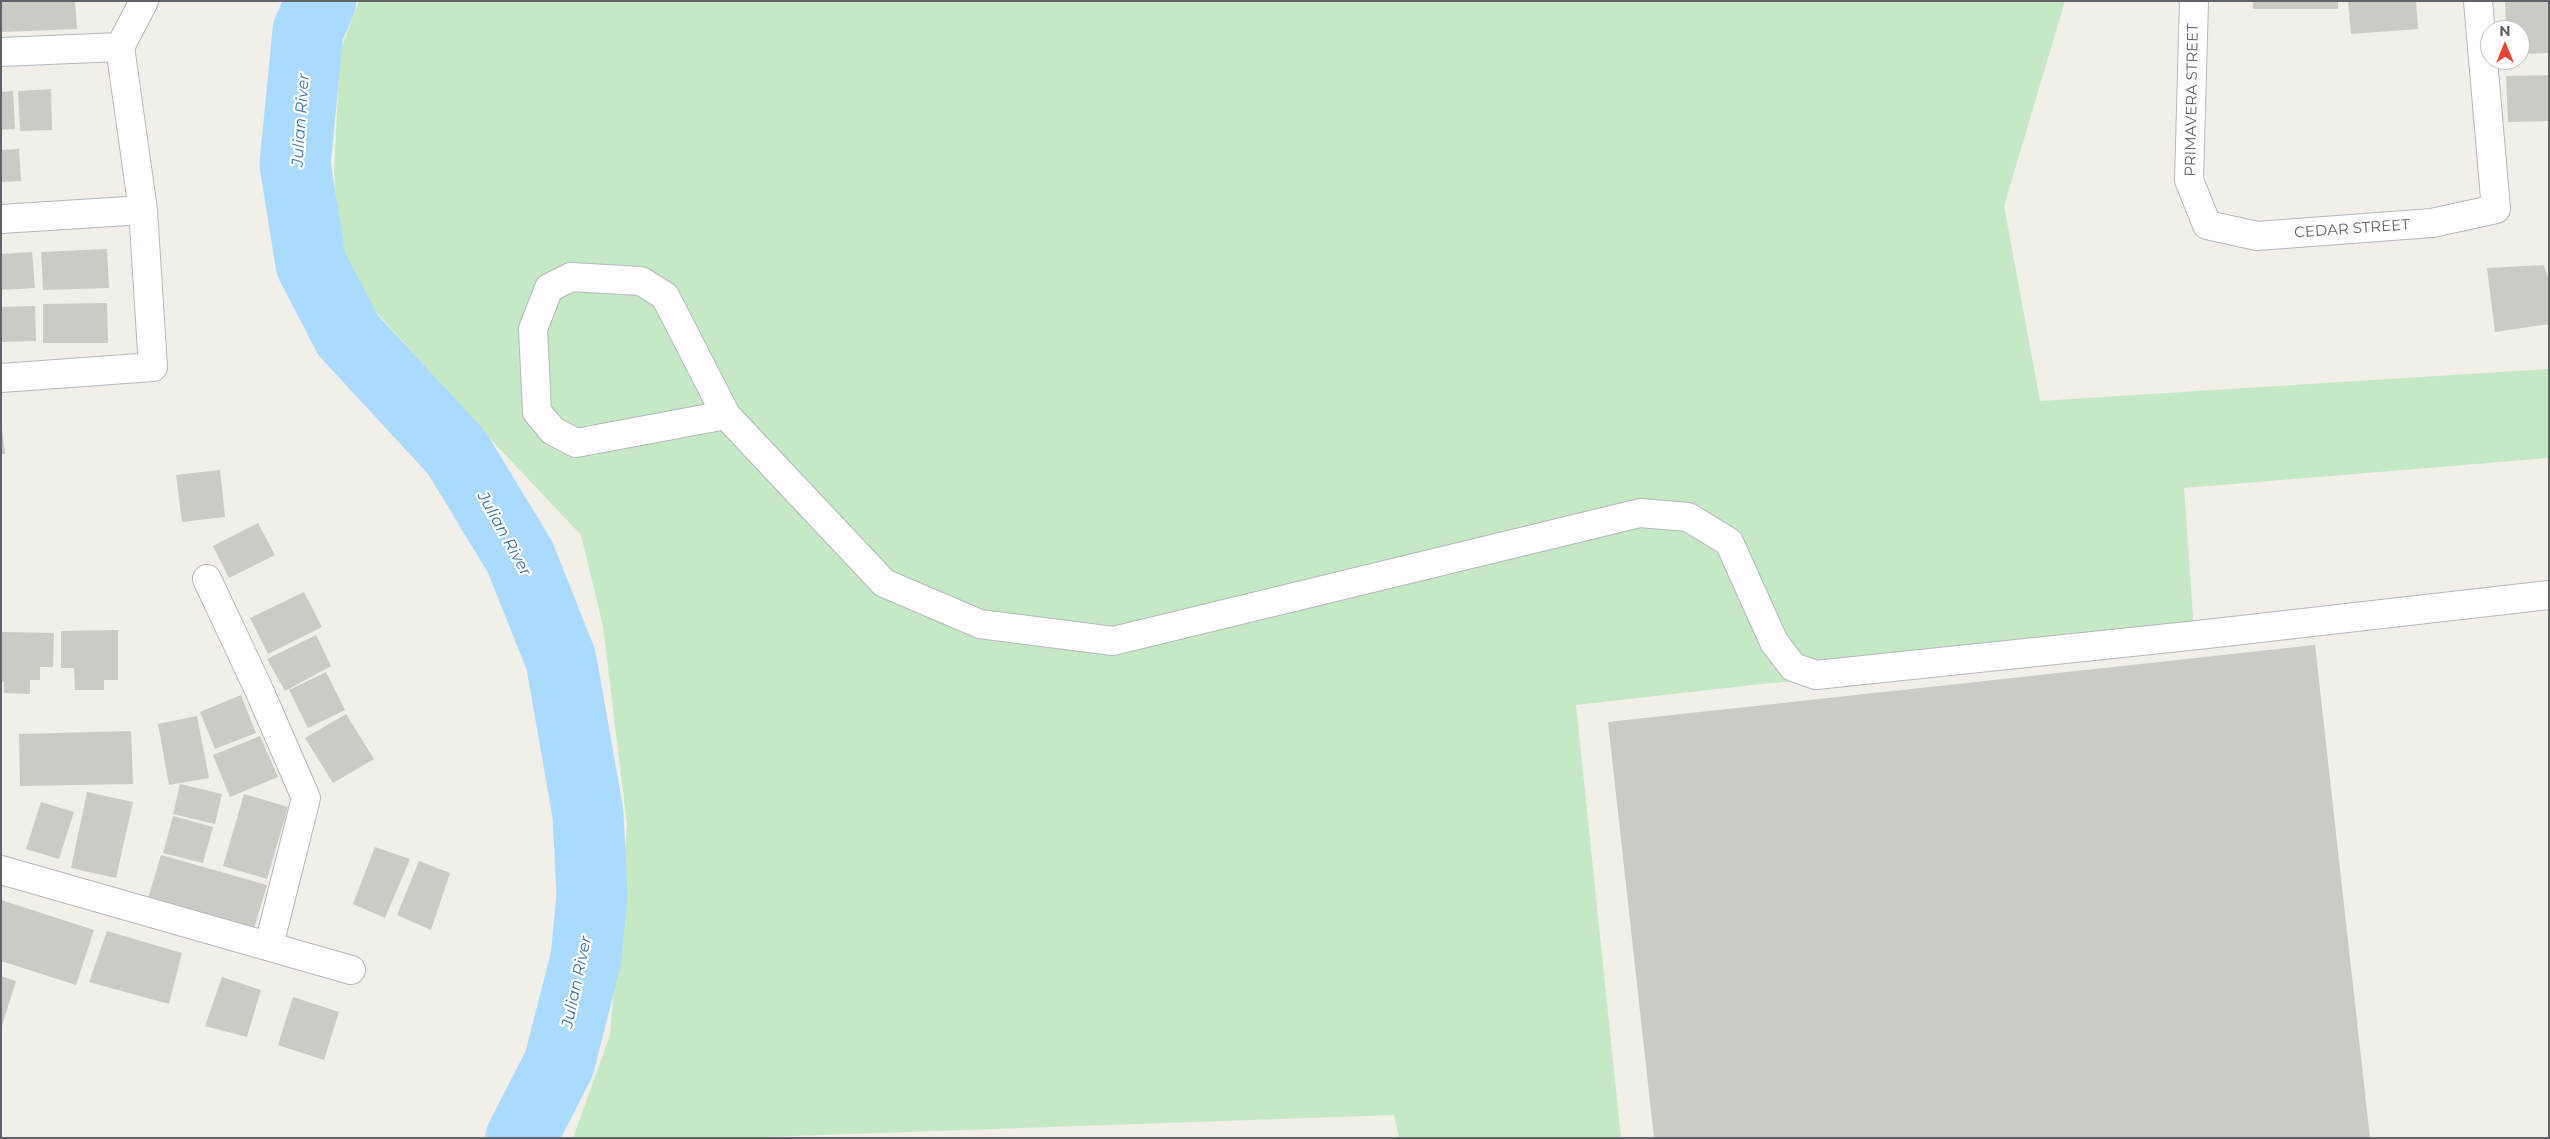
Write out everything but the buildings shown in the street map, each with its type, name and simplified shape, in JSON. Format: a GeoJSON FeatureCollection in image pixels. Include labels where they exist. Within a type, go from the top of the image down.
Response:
{"type":"FeatureCollection","features":[{"type":"Feature","properties":{"kind":"street"},"geometry":{"type":"LineString","coordinates":[[1,378],[153,367],[143,210],[120,47],[144,1]]}},
{"type":"Feature","properties":{"kind":"street","name":"PRIMAVERA STREET"},"geometry":{"type":"LineString","coordinates":[[2194,1],[2190,180],[2207,225]]}},
{"type":"Feature","properties":{"kind":"street","name":"CEDAR STREET"},"geometry":{"type":"LineString","coordinates":[[2207,225],[2257,236],[2432,223],[2496,209],[2478,1]]}},
{"type":"Feature","properties":{"kind":"street"},"geometry":{"type":"LineString","coordinates":[[1,52],[120,47]]}},
{"type":"Feature","properties":{"kind":"street"},"geometry":{"type":"LineString","coordinates":[[1,219],[143,210]]}},
{"type":"Feature","properties":{"kind":"street"},"geometry":{"type":"LineString","coordinates":[[726,415],[576,443],[554,431],[537,412],[533,329],[549,288],[571,277],[641,281],[665,296],[726,415],[884,583],[980,624],[1112,641],[1640,513],[1688,517],[1729,542],[1774,642],[1793,666],[1816,674],[2198,635],[2549,595]]}},
{"type":"Feature","properties":{"kind":"street"},"geometry":{"type":"LineString","coordinates":[[207,579],[259,690],[306,798],[269,945]]}},
{"type":"Feature","properties":{"kind":"street"},"geometry":{"type":"LineString","coordinates":[[1,870],[269,945],[351,970]]}},
{"type":"Feature","properties":{"kind":"green space"},"geometry":{"type":"Polygon","coordinates":[[[359,1],[2065,1],[2004,206],[2040,401],[2549,369],[2549,458],[2184,488],[2195,645],[1761,684],[1576,705],[1621,1138],[1399,1138],[1394,1115],[736,1138],[573,1138],[610,1035],[627,825],[603,626],[581,535],[497,446],[342,274],[334,172],[340,52],[359,1]]]}},
{"type":"Feature","properties":{"kind":"waterway","name":"Julian River"},"geometry":{"type":"LineString","coordinates":[[321,1],[308,31],[295,164],[311,264],[348,335],[457,453],[520,557],[561,660],[588,814],[592,895],[586,958],[559,1064],[521,1138]]}}]}
